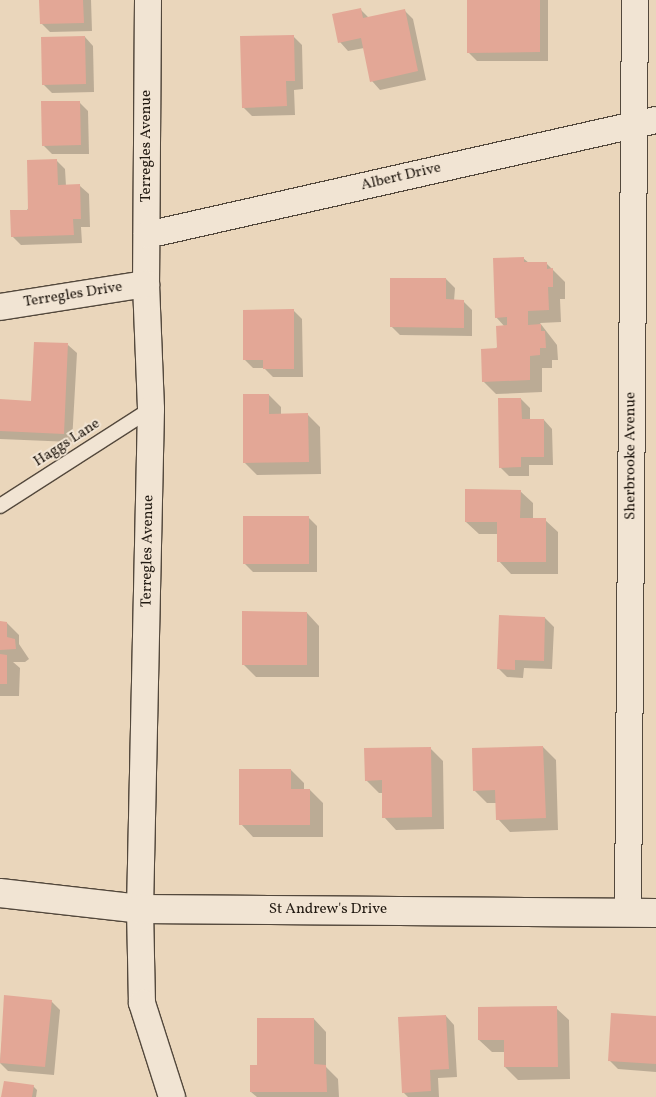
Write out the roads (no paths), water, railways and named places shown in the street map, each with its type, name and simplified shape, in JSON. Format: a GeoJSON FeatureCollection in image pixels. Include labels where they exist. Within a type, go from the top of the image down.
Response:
{"type":"FeatureCollection","features":[{"type":"Feature","properties":{"kind":"street","name":"Terregles Avenue"},"geometry":{"type":"LineString","coordinates":[[148,0],[146,284],[151,409],[140,909],[142,1003],[172,1097]]}},
{"type":"Feature","properties":{"kind":"street","name":"Sherbrooke Avenue"},"geometry":{"type":"LineString","coordinates":[[628,912],[645,122],[635,0]]}},
{"type":"Feature","properties":{"kind":"street","name":"Albert Drive"},"geometry":{"type":"LineString","coordinates":[[146,235],[645,122]]}},
{"type":"Feature","properties":{"kind":"street","name":"Terregles Drive"},"geometry":{"type":"LineString","coordinates":[[0,307],[146,284]]}},
{"type":"Feature","properties":{"kind":"street","name":"St Andrew's Drive"},"geometry":{"type":"LineString","coordinates":[[0,893],[140,909],[656,913]]}},
{"type":"Feature","properties":{"kind":"lane","name":"Haggs Lane"},"geometry":{"type":"LineString","coordinates":[[0,506],[151,409]]}}]}
